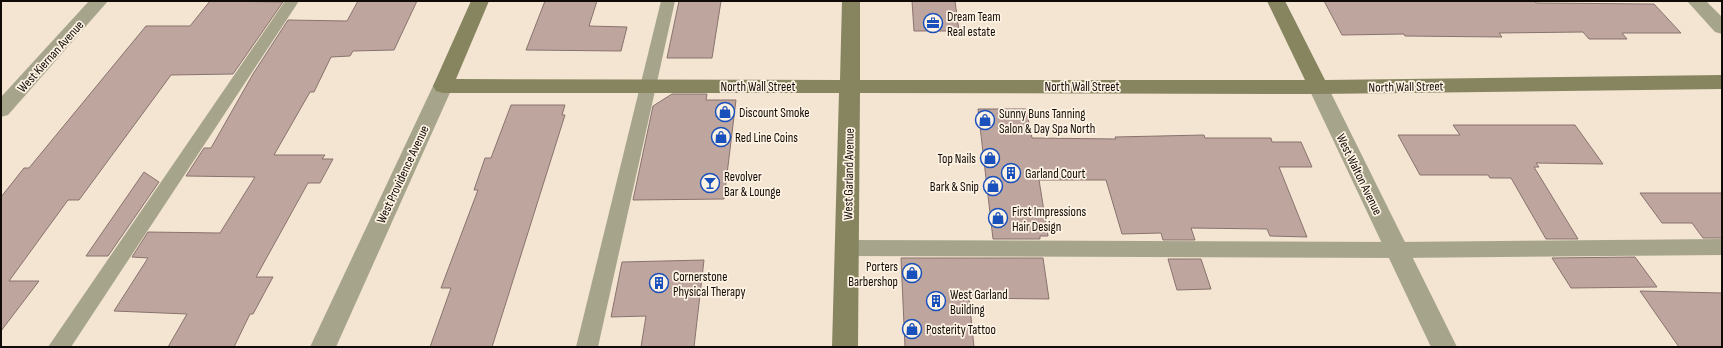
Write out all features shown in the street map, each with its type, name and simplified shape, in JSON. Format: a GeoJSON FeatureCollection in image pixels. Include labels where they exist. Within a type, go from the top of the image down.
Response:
{"type":"FeatureCollection","features":[{"type":"Feature","properties":{"kind":"street","name":"West Kiernan Avenue"},"geometry":{"type":"LineString","coordinates":[[1,110],[99,1]]}},
{"type":"Feature","properties":{"kind":"street","name":"West Providence Avenue"},"geometry":{"type":"LineString","coordinates":[[323,347],[443,86],[480,1]]}},
{"type":"Feature","properties":{"kind":"street","name":"West Garland Avenue"},"geometry":{"type":"LineString","coordinates":[[845,347],[851,1]]}},
{"type":"Feature","properties":{"kind":"street","name":"West Walton Avenue"},"geometry":{"type":"LineString","coordinates":[[1276,1],[1444,347]]}},
{"type":"Feature","properties":{"kind":"street"},"geometry":{"type":"LineString","coordinates":[[1696,1],[1722,28]]}},
{"type":"Feature","properties":{"kind":"street","name":"North Wall Street"},"geometry":{"type":"LineString","coordinates":[[443,86],[1318,87],[1722,82]]}},
{"type":"Feature","properties":{"kind":"lane"},"geometry":{"type":"LineString","coordinates":[[59,347],[292,1]]}},
{"type":"Feature","properties":{"kind":"lane"},"geometry":{"type":"LineString","coordinates":[[587,347],[668,1]]}},
{"type":"Feature","properties":{"kind":"lane"},"geometry":{"type":"LineString","coordinates":[[847,248],[1397,250],[1722,247]]}},
{"type":"Feature","properties":{"kind":"building"},"geometry":{"type":"Polygon","coordinates":[[[210,1],[283,2],[233,74],[171,75],[79,200],[68,200],[9,281],[39,281],[1,331],[1,197],[24,168],[29,168],[146,26],[190,26],[210,1]]]}},
{"type":"Feature","properties":{"kind":"building"},"geometry":{"type":"Polygon","coordinates":[[[358,1],[417,1],[394,50],[353,51],[350,56],[331,57],[314,92],[310,92],[274,155],[325,155],[322,159],[333,159],[320,183],[308,183],[256,277],[273,277],[253,314],[250,314],[234,347],[168,347],[187,314],[114,311],[148,258],[132,257],[148,232],[220,233],[255,177],[186,176],[204,148],[211,148],[253,74],[288,20],[347,21],[358,1]]]}},
{"type":"Feature","properties":{"kind":"building"},"geometry":{"type":"Polygon","coordinates":[[[545,1],[597,1],[589,26],[627,27],[621,51],[526,50],[545,1]]]}},
{"type":"Feature","properties":{"kind":"building"},"geometry":{"type":"Polygon","coordinates":[[[679,1],[721,1],[712,58],[667,58],[679,1]]]}},
{"type":"Feature","properties":{"kind":"building"},"geometry":{"type":"Polygon","coordinates":[[[912,1],[955,1],[959,31],[914,31],[912,1]]]}},
{"type":"Feature","properties":{"kind":"building"},"geometry":{"type":"Polygon","coordinates":[[[1324,1],[1535,1],[1536,3],[1654,4],[1681,33],[1622,33],[1627,39],[1589,39],[1583,32],[1499,33],[1502,37],[1405,36],[1404,34],[1342,35],[1324,1]]]}},
{"type":"Feature","properties":{"kind":"building"},"geometry":{"type":"Polygon","coordinates":[[[672,94],[707,94],[706,100],[736,100],[724,199],[633,200],[653,106],[672,94]]]}},
{"type":"Feature","properties":{"kind":"building"},"geometry":{"type":"Polygon","coordinates":[[[511,105],[565,105],[562,115],[565,115],[492,347],[430,347],[451,288],[441,288],[478,190],[474,190],[485,158],[491,158],[511,105]]]}},
{"type":"Feature","properties":{"kind":"building"},"geometry":{"type":"Polygon","coordinates":[[[978,109],[1026,109],[1032,138],[1116,139],[1115,137],[1204,135],[1205,138],[1271,138],[1272,142],[1301,142],[1312,167],[1279,167],[1307,237],[1270,236],[1267,229],[1191,228],[1195,240],[1163,240],[1161,233],[1122,234],[1106,180],[1039,180],[1048,236],[1040,236],[1040,239],[993,239],[978,109]]]}},
{"type":"Feature","properties":{"kind":"building"},"geometry":{"type":"Polygon","coordinates":[[[1453,125],[1575,125],[1603,164],[1536,163],[1539,167],[1534,167],[1578,239],[1546,239],[1511,178],[1490,178],[1488,175],[1420,175],[1398,135],[1460,135],[1453,125]]]}},
{"type":"Feature","properties":{"kind":"building"},"geometry":{"type":"Polygon","coordinates":[[[144,172],[159,182],[108,256],[86,256],[144,172]]]}},
{"type":"Feature","properties":{"kind":"building"},"geometry":{"type":"Polygon","coordinates":[[[1640,193],[1722,193],[1722,238],[1703,238],[1692,223],[1662,223],[1640,193]]]}},
{"type":"Feature","properties":{"kind":"building"},"geometry":{"type":"Polygon","coordinates":[[[1635,257],[1657,287],[1571,288],[1552,258],[1635,257]]]}},
{"type":"Feature","properties":{"kind":"building","name":"West Garland Building"},"geometry":{"type":"Polygon","coordinates":[[[901,258],[1043,258],[1049,299],[969,298],[974,347],[905,347],[901,258]]]}},
{"type":"Feature","properties":{"kind":"building"},"geometry":{"type":"Polygon","coordinates":[[[1168,259],[1201,259],[1211,289],[1177,290],[1168,259]]]}},
{"type":"Feature","properties":{"kind":"building"},"geometry":{"type":"Polygon","coordinates":[[[704,260],[694,347],[641,347],[646,316],[611,317],[622,262],[704,260]]]}},
{"type":"Feature","properties":{"kind":"building"},"geometry":{"type":"Polygon","coordinates":[[[1640,291],[1722,293],[1722,347],[1679,347],[1640,291]]]}},
{"type":"Feature","properties":{"kind":"place","name":"Dream Team Real estate"},"geometry":{"type":"Point","coordinates":[933,23]}},
{"type":"Feature","properties":{"kind":"place","name":"Discount Smoke"},"geometry":{"type":"Point","coordinates":[725,112]}},
{"type":"Feature","properties":{"kind":"place","name":"Sunny Buns Tanning Salon & Day Spa North"},"geometry":{"type":"Point","coordinates":[985,120]}},
{"type":"Feature","properties":{"kind":"place","name":"Red Line Coins"},"geometry":{"type":"Point","coordinates":[721,137]}},
{"type":"Feature","properties":{"kind":"place","name":"Top Nails"},"geometry":{"type":"Point","coordinates":[990,158]}},
{"type":"Feature","properties":{"kind":"place","name":"Garland Court"},"geometry":{"type":"Point","coordinates":[1011,173]}},
{"type":"Feature","properties":{"kind":"place","name":"Revolver Bar & Lounge"},"geometry":{"type":"Point","coordinates":[710,183]}},
{"type":"Feature","properties":{"kind":"place","name":"Bark & Snip"},"geometry":{"type":"Point","coordinates":[993,186]}},
{"type":"Feature","properties":{"kind":"place","name":"First Impressions Hair Design"},"geometry":{"type":"Point","coordinates":[998,218]}},
{"type":"Feature","properties":{"kind":"place","name":"Porters Barbershop"},"geometry":{"type":"Point","coordinates":[912,273]}},
{"type":"Feature","properties":{"kind":"place","name":"Cornerstone Physical Therapy"},"geometry":{"type":"Point","coordinates":[659,283]}},
{"type":"Feature","properties":{"kind":"place","name":"West Garland Building"},"geometry":{"type":"Point","coordinates":[936,301]}},
{"type":"Feature","properties":{"kind":"place","name":"Posterity Tattoo"},"geometry":{"type":"Point","coordinates":[912,329]}}]}
